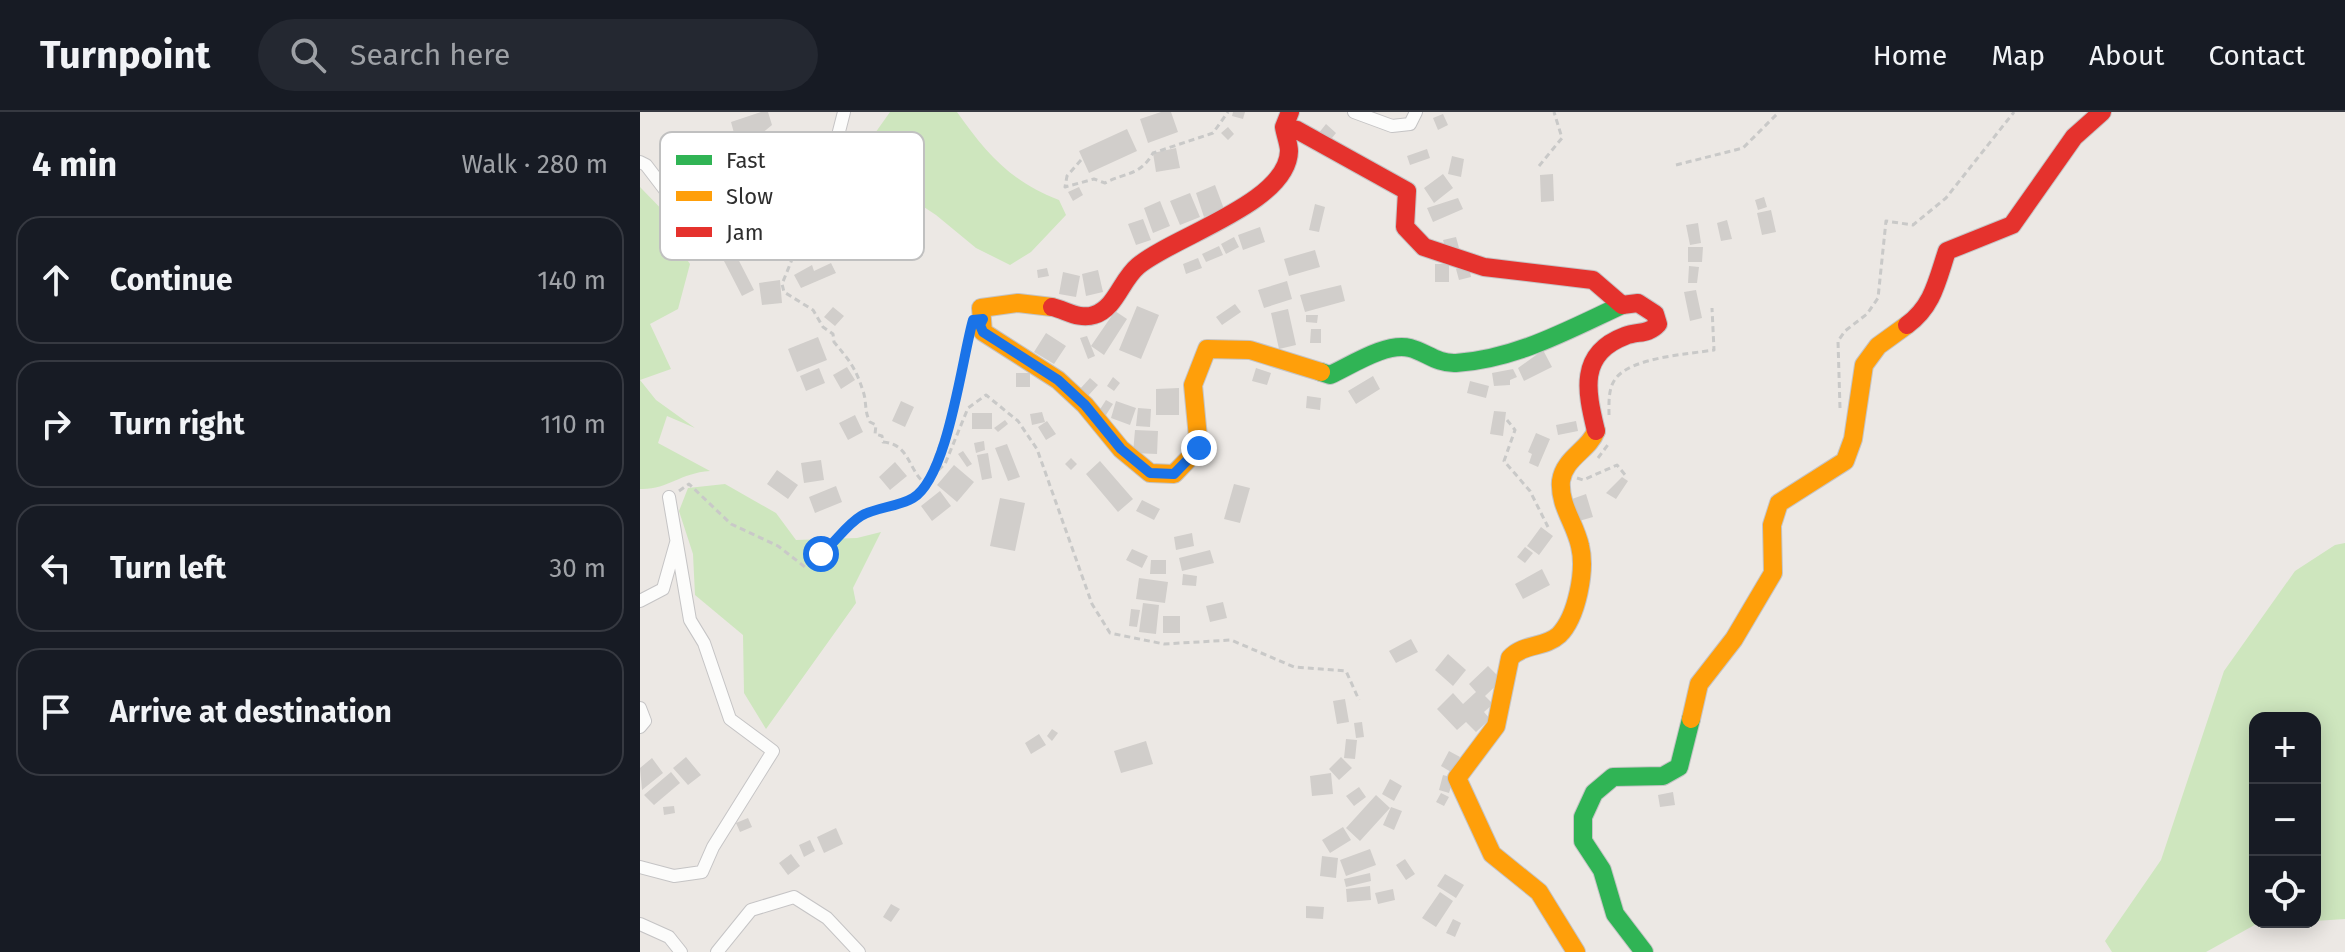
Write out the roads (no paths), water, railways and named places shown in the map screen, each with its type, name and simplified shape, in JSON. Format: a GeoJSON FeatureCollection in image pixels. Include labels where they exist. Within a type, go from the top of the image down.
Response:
{"type":"FeatureCollection","features":[{"type":"Feature","properties":{"kind":"street"},"geometry":{"type":"LineString","coordinates":[[839,132],[844,112]]}},
{"type":"Feature","properties":{"kind":"street"},"geometry":{"type":"LineString","coordinates":[[1354,112],[1392,126],[1410,124],[1416,112]]}},
{"type":"Feature","properties":{"kind":"street"},"geometry":{"type":"LineString","coordinates":[[1644,952],[1615,914],[1602,870],[1583,841],[1583,817],[1594,793],[1613,777],[1663,776],[1679,767],[1699,684],[1734,639],[1773,573],[1772,525],[1779,503],[1837,468],[1850,453],[1860,379],[1871,354],[1922,314],[1931,301],[1947,251],[1962,242],[2001,234],[2012,225],[2074,137],[2102,112]]}},
{"type":"Feature","properties":{"kind":"street"},"geometry":{"type":"LineString","coordinates":[[1287,120],[1297,130],[1407,191],[1405,227],[1424,247],[1484,267],[1593,280],[1622,305]]}},
{"type":"Feature","properties":{"kind":"street"},"geometry":{"type":"LineString","coordinates":[[1287,120],[1290,159],[1282,178],[1262,197],[1206,222],[1152,254],[1130,274],[1115,299],[1096,315],[1078,317],[1058,308],[995,303],[981,308],[983,319],[980,325],[983,332],[1058,380],[1085,405],[1121,449],[1150,473],[1174,474],[1199,448],[1199,418],[1191,388],[1195,365],[1207,349],[1250,350],[1330,375],[1393,347],[1410,348],[1431,359],[1453,363],[1520,352],[1633,301],[1651,309],[1659,318],[1651,332],[1637,331],[1621,336],[1603,348],[1590,368],[1586,389],[1596,433],[1562,474],[1565,510],[1581,548],[1575,602],[1568,627],[1558,639],[1518,649],[1508,661],[1499,719],[1457,778],[1492,854],[1539,892],[1560,931],[1576,952]]}},
{"type":"Feature","properties":{"kind":"street"},"geometry":{"type":"LineString","coordinates":[[640,162],[660,183]]}},
{"type":"Feature","properties":{"kind":"street"},"geometry":{"type":"LineString","coordinates":[[640,867],[674,876],[702,872],[713,847],[773,751],[730,719],[704,643],[690,620],[669,497]]}},
{"type":"Feature","properties":{"kind":"street"},"geometry":{"type":"LineString","coordinates":[[640,601],[663,589],[676,540]]}},
{"type":"Feature","properties":{"kind":"street"},"geometry":{"type":"LineString","coordinates":[[640,708],[645,721],[640,727]]}},
{"type":"Feature","properties":{"kind":"street"},"geometry":{"type":"LineString","coordinates":[[717,952],[751,910],[794,897],[827,918],[859,952]]}},
{"type":"Feature","properties":{"kind":"street"},"geometry":{"type":"LineString","coordinates":[[640,924],[669,937],[681,952]]}}]}
